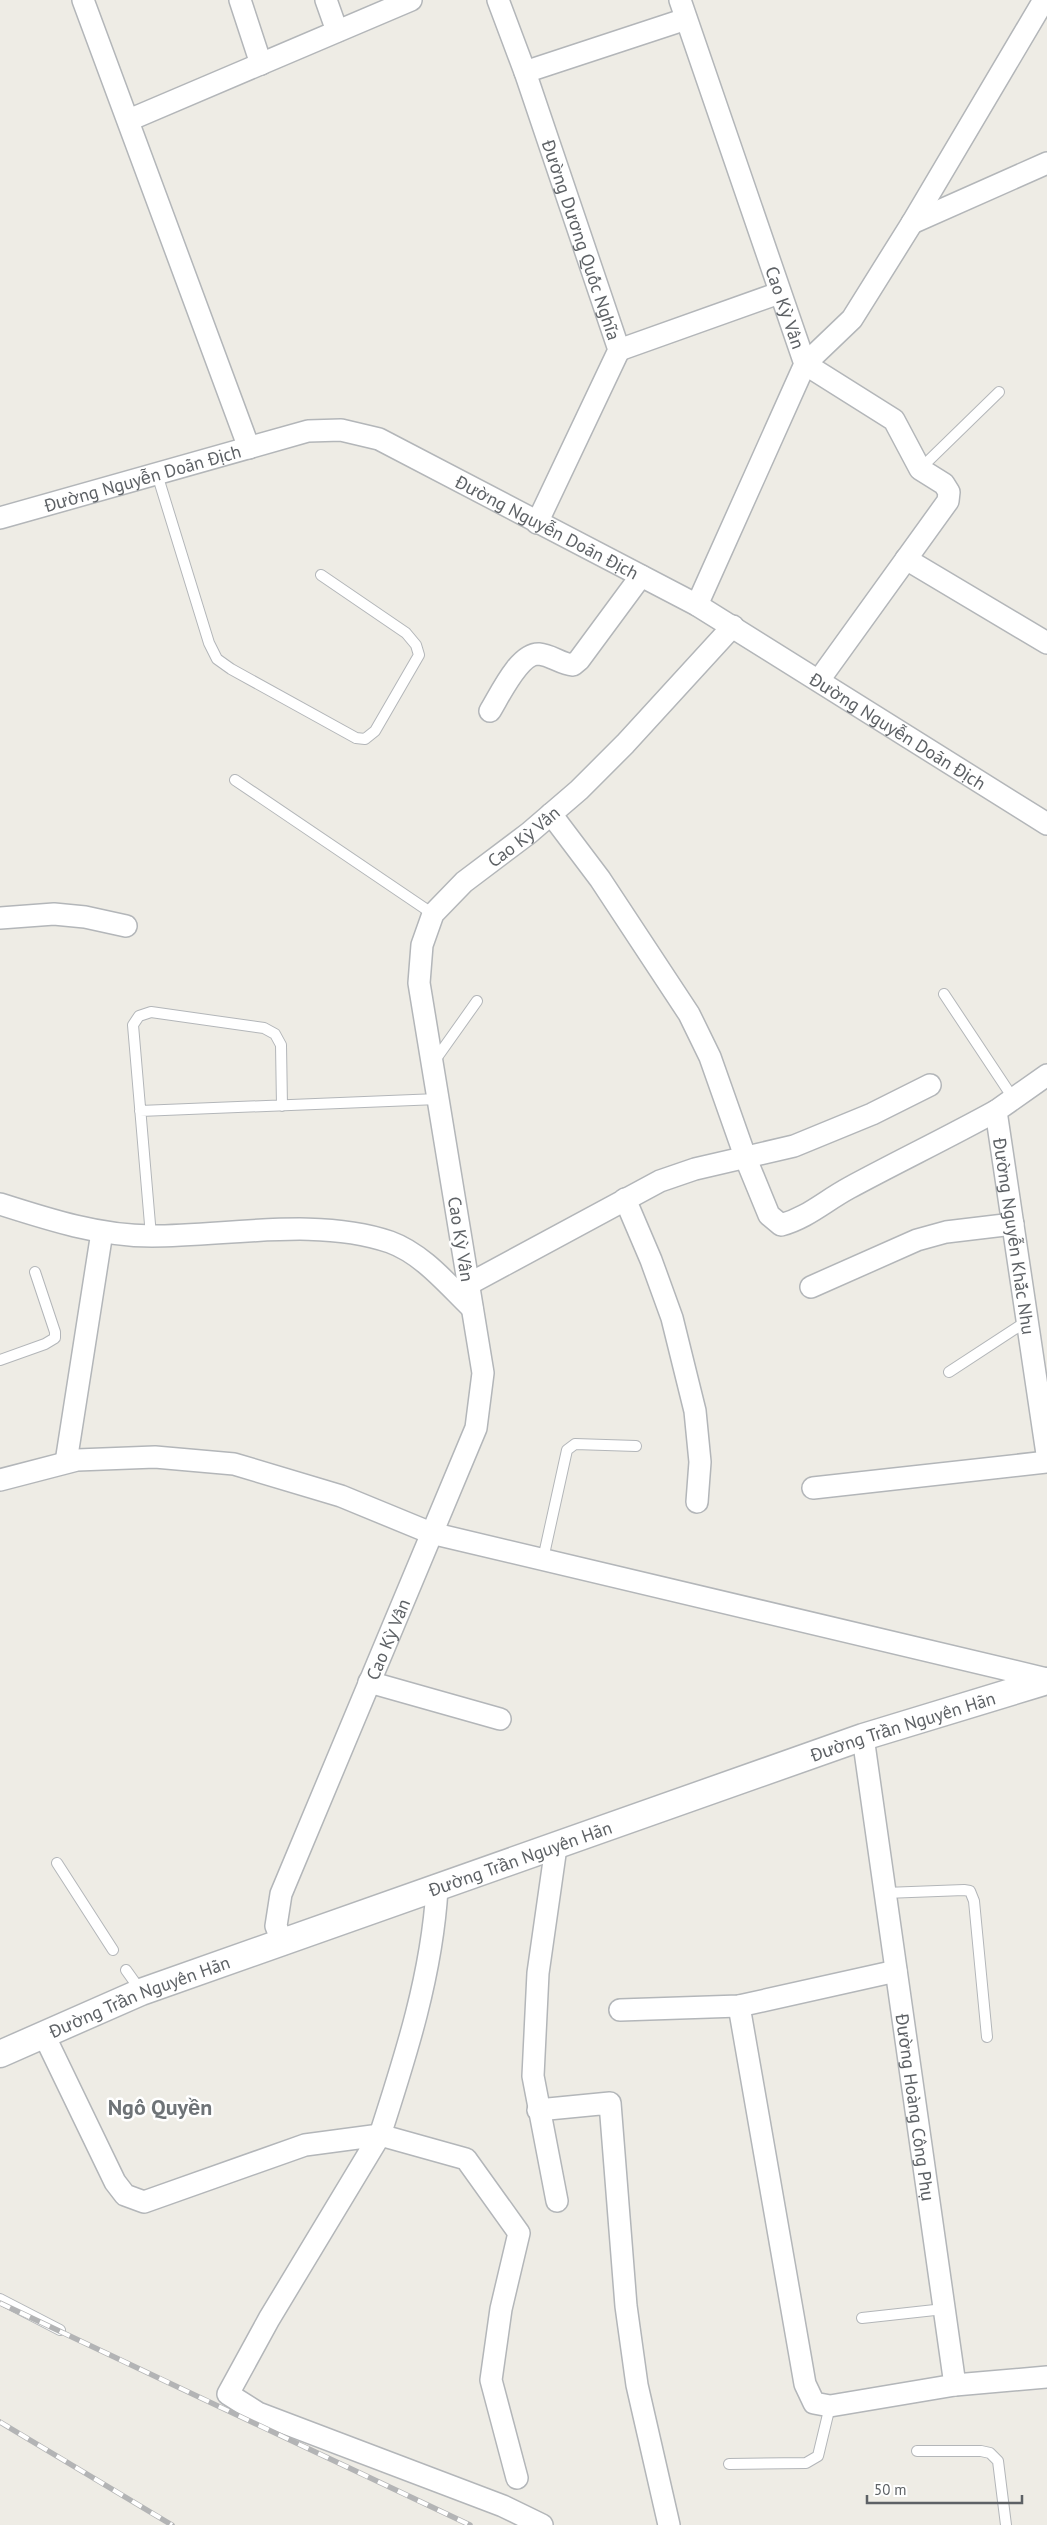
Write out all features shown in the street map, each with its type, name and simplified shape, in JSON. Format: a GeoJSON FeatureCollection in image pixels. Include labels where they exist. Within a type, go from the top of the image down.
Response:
{"type":"FeatureCollection","features":[{"type":"Feature","properties":{"kind":"street"},"geometry":{"type":"LineString","coordinates":[[83,0],[249,448]]}},
{"type":"Feature","properties":{"kind":"street"},"geometry":{"type":"LineString","coordinates":[[240,0],[261,64]]}},
{"type":"Feature","properties":{"kind":"street"},"geometry":{"type":"LineString","coordinates":[[326,0],[338,31]]}},
{"type":"Feature","properties":{"kind":"street"},"geometry":{"type":"LineString","coordinates":[[129,120],[411,0]]}},
{"type":"Feature","properties":{"kind":"street"},"geometry":{"type":"LineString","coordinates":[[818,680],[948,500],[949,492],[944,484],[920,470],[894,420],[806,364],[852,319],[1038,28],[1044,0]]}},
{"type":"Feature","properties":{"kind":"street","name":"Đường Dương Quốc Nghĩa"},"geometry":{"type":"LineString","coordinates":[[499,3],[525,72],[619,350],[537,523]]}},
{"type":"Feature","properties":{"kind":"street"},"geometry":{"type":"LineString","coordinates":[[525,72],[683,10]]}},
{"type":"Feature","properties":{"kind":"street","name":"Cao Kỳ Vân"},"geometry":{"type":"LineString","coordinates":[[683,10],[779,293],[806,364],[697,605]]}},
{"type":"Feature","properties":{"kind":"street"},"geometry":{"type":"LineString","coordinates":[[912,223],[1047,163]]}},
{"type":"Feature","properties":{"kind":"street"},"geometry":{"type":"LineString","coordinates":[[619,350],[779,293]]}},
{"type":"Feature","properties":{"kind":"street","name":"Đường Nguyễn Doãn Địch"},"geometry":{"type":"LineString","coordinates":[[0,518],[308,431],[341,430],[379,439],[697,605],[1047,824]]}},
{"type":"Feature","properties":{"kind":"street"},"geometry":{"type":"LineString","coordinates":[[906,559],[1047,643]]}},
{"type":"Feature","properties":{"kind":"street"},"geometry":{"type":"LineString","coordinates":[[490,711],[520,664],[529,655],[541,654],[563,664],[573,665],[579,660],[641,576]]}},
{"type":"Feature","properties":{"kind":"street","name":"Cao Kỳ Vân"},"geometry":{"type":"LineString","coordinates":[[283,1944],[276,1926],[281,1894],[476,1428],[483,1372],[419,983],[422,945],[433,914],[464,882],[551,814],[625,744],[733,626]]}},
{"type":"Feature","properties":{"kind":"street"},"geometry":{"type":"LineString","coordinates":[[551,814],[600,879],[689,1014],[710,1057],[746,1159],[769,1215],[781,1225],[798,1220],[843,1192],[941,1142],[996,1111],[1047,1074]]}},
{"type":"Feature","properties":{"kind":"street"},"geometry":{"type":"LineString","coordinates":[[0,918],[54,914],[85,917],[126,926]]}},
{"type":"Feature","properties":{"kind":"street"},"geometry":{"type":"LineString","coordinates":[[469,1284],[660,1181],[695,1169],[746,1159],[794,1146],[835,1130],[930,1085]]}},
{"type":"Feature","properties":{"kind":"street","name":"Đường Nguyễn Khắc Nhu"},"geometry":{"type":"LineString","coordinates":[[996,1111],[1047,1452]]}},
{"type":"Feature","properties":{"kind":"street"},"geometry":{"type":"LineString","coordinates":[[625,1199],[672,1318],[695,1411],[700,1462],[697,1502]]}},
{"type":"Feature","properties":{"kind":"street"},"geometry":{"type":"LineString","coordinates":[[0,1204],[66,1224],[102,1232],[150,1236],[308,1230],[356,1235],[391,1242],[421,1259],[472,1308]]}},
{"type":"Feature","properties":{"kind":"street"},"geometry":{"type":"LineString","coordinates":[[811,1287],[917,1240],[946,1232],[1013,1224]]}},
{"type":"Feature","properties":{"kind":"street"},"geometry":{"type":"LineString","coordinates":[[66,1462],[102,1232]]}},
{"type":"Feature","properties":{"kind":"street"},"geometry":{"type":"LineString","coordinates":[[0,1480],[77,1460],[155,1457],[234,1464],[341,1496],[431,1533],[1047,1680]]}},
{"type":"Feature","properties":{"kind":"street"},"geometry":{"type":"LineString","coordinates":[[813,1488],[1047,1462]]}},
{"type":"Feature","properties":{"kind":"street","name":"Đường Trần Nguyên Hãn"},"geometry":{"type":"LineString","coordinates":[[0,2054],[142,1992],[283,1944],[863,1738],[1047,1680]]}},
{"type":"Feature","properties":{"kind":"street"},"geometry":{"type":"LineString","coordinates":[[369,1682],[500,1719]]}},
{"type":"Feature","properties":{"kind":"street","name":"Đường Hoàng Công Phụ"},"geometry":{"type":"LineString","coordinates":[[863,1738],[954,2385]]}},
{"type":"Feature","properties":{"kind":"street"},"geometry":{"type":"LineString","coordinates":[[556,1847],[544,1933],[535,2021],[532,2076],[557,2201]]}},
{"type":"Feature","properties":{"kind":"street"},"geometry":{"type":"LineString","coordinates":[[436,1889],[434,1929],[424,1983],[380,2136],[269,2319],[228,2394],[258,2413],[504,2516],[542,2525]]}},
{"type":"Feature","properties":{"kind":"street"},"geometry":{"type":"LineString","coordinates":[[620,2010],[739,2006],[896,1971]]}},
{"type":"Feature","properties":{"kind":"street"},"geometry":{"type":"LineString","coordinates":[[739,2006],[805,2384],[814,2403],[830,2406],[954,2385],[1047,2376]]}},
{"type":"Feature","properties":{"kind":"street"},"geometry":{"type":"LineString","coordinates":[[44,2035],[115,2182],[125,2195],[144,2202],[305,2145],[380,2136],[466,2159],[519,2233],[501,2308],[491,2380],[517,2478]]}},
{"type":"Feature","properties":{"kind":"street"},"geometry":{"type":"LineString","coordinates":[[538,2110],[610,2103],[629,2326],[637,2384],[668,2525]]}},
{"type":"Feature","properties":{"kind":"lane"},"geometry":{"type":"LineString","coordinates":[[920,470],[999,392]]}},
{"type":"Feature","properties":{"kind":"lane"},"geometry":{"type":"LineString","coordinates":[[157,474],[209,643],[217,659],[231,669],[356,738],[364,739],[375,731],[419,655],[416,644],[406,633],[320,575]]}},
{"type":"Feature","properties":{"kind":"lane"},"geometry":{"type":"LineString","coordinates":[[235,780],[433,914]]}},
{"type":"Feature","properties":{"kind":"lane"},"geometry":{"type":"LineString","coordinates":[[944,994],[1013,1098]]}},
{"type":"Feature","properties":{"kind":"lane"},"geometry":{"type":"LineString","coordinates":[[432,1063],[477,1001]]}},
{"type":"Feature","properties":{"kind":"lane"},"geometry":{"type":"LineString","coordinates":[[150,1236],[133,1025],[139,1016],[151,1012],[264,1028],[275,1034],[281,1045],[282,1106]]}},
{"type":"Feature","properties":{"kind":"lane"},"geometry":{"type":"LineString","coordinates":[[140,1111],[438,1099]]}},
{"type":"Feature","properties":{"kind":"lane"},"geometry":{"type":"LineString","coordinates":[[0,1360],[45,1344],[55,1338],[56,1332],[35,1272]]}},
{"type":"Feature","properties":{"kind":"lane"},"geometry":{"type":"LineString","coordinates":[[948,1372],[1027,1321]]}},
{"type":"Feature","properties":{"kind":"lane"},"geometry":{"type":"LineString","coordinates":[[543,1559],[567,1450],[575,1444],[636,1446]]}},
{"type":"Feature","properties":{"kind":"lane"},"geometry":{"type":"LineString","coordinates":[[58,1863],[113,1950]]}},
{"type":"Feature","properties":{"kind":"lane"},"geometry":{"type":"LineString","coordinates":[[884,1893],[970,1891],[974,1901],[987,2037]]}},
{"type":"Feature","properties":{"kind":"lane"},"geometry":{"type":"LineString","coordinates":[[126,1970],[142,1992]]}},
{"type":"Feature","properties":{"kind":"lane"},"geometry":{"type":"LineString","coordinates":[[0,2299],[60,2330]]}},
{"type":"Feature","properties":{"kind":"lane"},"geometry":{"type":"LineString","coordinates":[[862,2318],[944,2309]]}},
{"type":"Feature","properties":{"kind":"lane"},"geometry":{"type":"LineString","coordinates":[[729,2464],[806,2463],[818,2456],[830,2406]]}},
{"type":"Feature","properties":{"kind":"lane"},"geometry":{"type":"LineString","coordinates":[[917,2451],[981,2450],[990,2453],[998,2461],[1006,2525]]}},
{"type":"Feature","properties":{"kind":"railway"},"geometry":{"type":"LineString","coordinates":[[0,2303],[470,2525]]}},
{"type":"Feature","properties":{"kind":"railway"},"geometry":{"type":"LineString","coordinates":[[0,2422],[172,2525]]}},
{"type":"Feature","properties":{"kind":"district","name":"Ngô Quyền"},"geometry":{"type":"Point","coordinates":[160,2107]}}]}
